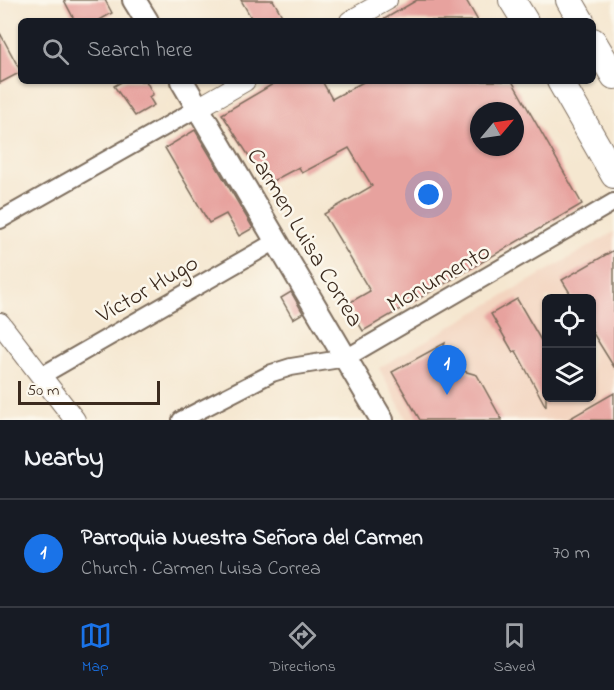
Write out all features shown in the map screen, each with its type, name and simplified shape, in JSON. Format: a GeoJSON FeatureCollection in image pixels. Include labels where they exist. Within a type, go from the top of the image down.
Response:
{"type":"FeatureCollection","features":[{"type":"Feature","properties":{"kind":"main road"},"geometry":{"type":"LineString","coordinates":[[134,0],[145,18]]}},
{"type":"Feature","properties":{"kind":"main road"},"geometry":{"type":"LineString","coordinates":[[512,0],[523,18]]}},
{"type":"Feature","properties":{"kind":"main road"},"geometry":{"type":"LineString","coordinates":[[568,0],[579,18]]}},
{"type":"Feature","properties":{"kind":"main road"},"geometry":{"type":"LineString","coordinates":[[596,46],[614,76]]}},
{"type":"Feature","properties":{"kind":"main road","name":"Carmen Luisa Correa"},"geometry":{"type":"LineString","coordinates":[[184,84],[382,420]]}},
{"type":"Feature","properties":{"kind":"main road"},"geometry":{"type":"LineString","coordinates":[[562,84],[614,175]]}},
{"type":"Feature","properties":{"kind":"street"},"geometry":{"type":"LineString","coordinates":[[355,18],[387,0]]}},
{"type":"Feature","properties":{"kind":"street"},"geometry":{"type":"LineString","coordinates":[[0,220],[240,84]]}},
{"type":"Feature","properties":{"kind":"street","name":"Monumento"},"geometry":{"type":"LineString","coordinates":[[181,420],[272,373],[291,367],[346,358],[614,202]]}},
{"type":"Feature","properties":{"kind":"street","name":"Víctor Hugo"},"geometry":{"type":"LineString","coordinates":[[41,376],[276,242]]}},
{"type":"Feature","properties":{"kind":"street"},"geometry":{"type":"LineString","coordinates":[[0,323],[75,420]]}},
{"type":"Feature","properties":{"kind":"shaded area"},"geometry":{"type":"Polygon","coordinates":[[[614,232],[614,420],[407,420],[379,368],[614,232]]]}},
{"type":"Feature","properties":{"kind":"building"},"geometry":{"type":"Polygon","coordinates":[[[64,0],[105,0],[112,13],[103,18],[73,18],[64,0]]]}},
{"type":"Feature","properties":{"kind":"building"},"geometry":{"type":"Polygon","coordinates":[[[241,0],[273,0],[283,18],[251,18],[241,0]]]}},
{"type":"Feature","properties":{"kind":"building"},"geometry":{"type":"Polygon","coordinates":[[[417,0],[466,0],[476,18],[386,18],[417,0]]]}},
{"type":"Feature","properties":{"kind":"building"},"geometry":{"type":"Polygon","coordinates":[[[0,33],[18,66],[18,74],[0,83],[0,33]]]}},
{"type":"Feature","properties":{"kind":"building"},"geometry":{"type":"Polygon","coordinates":[[[148,84],[153,94],[149,97],[154,105],[135,116],[114,86],[148,84]]]}},
{"type":"Feature","properties":{"kind":"building"},"geometry":{"type":"Polygon","coordinates":[[[273,84],[324,84],[332,99],[360,84],[514,84],[524,102],[470,102],[470,156],[524,156],[524,102],[582,204],[363,331],[347,304],[370,291],[324,214],[372,186],[349,148],[302,173],[299,167],[267,184],[222,114],[273,84]]]}},
{"type":"Feature","properties":{"kind":"building"},"geometry":{"type":"Polygon","coordinates":[[[195,130],[253,228],[239,236],[226,214],[209,223],[165,148],[195,130]]]}},
{"type":"Feature","properties":{"kind":"building"},"geometry":{"type":"Polygon","coordinates":[[[614,250],[614,367],[596,338],[596,294],[571,294],[562,280],[614,250]]]}},
{"type":"Feature","properties":{"kind":"building"},"geometry":{"type":"Polygon","coordinates":[[[291,292],[303,313],[293,319],[281,298],[291,292]]]}},
{"type":"Feature","properties":{"kind":"building"},"geometry":{"type":"Polygon","coordinates":[[[517,299],[542,342],[542,400],[516,351],[513,352],[491,314],[517,299]]]}},
{"type":"Feature","properties":{"kind":"building"},"geometry":{"type":"Polygon","coordinates":[[[445,343],[439,364],[477,375],[502,420],[420,420],[392,372],[445,343]]]}},
{"type":"Feature","properties":{"kind":"building"},"geometry":{"type":"Polygon","coordinates":[[[614,393],[614,420],[567,420],[614,393]]]}},
{"type":"Feature","properties":{"kind":"place","name":"Parroquia Nuestra Señora del Carmen"},"geometry":{"type":"Point","coordinates":[447,395]}}]}
